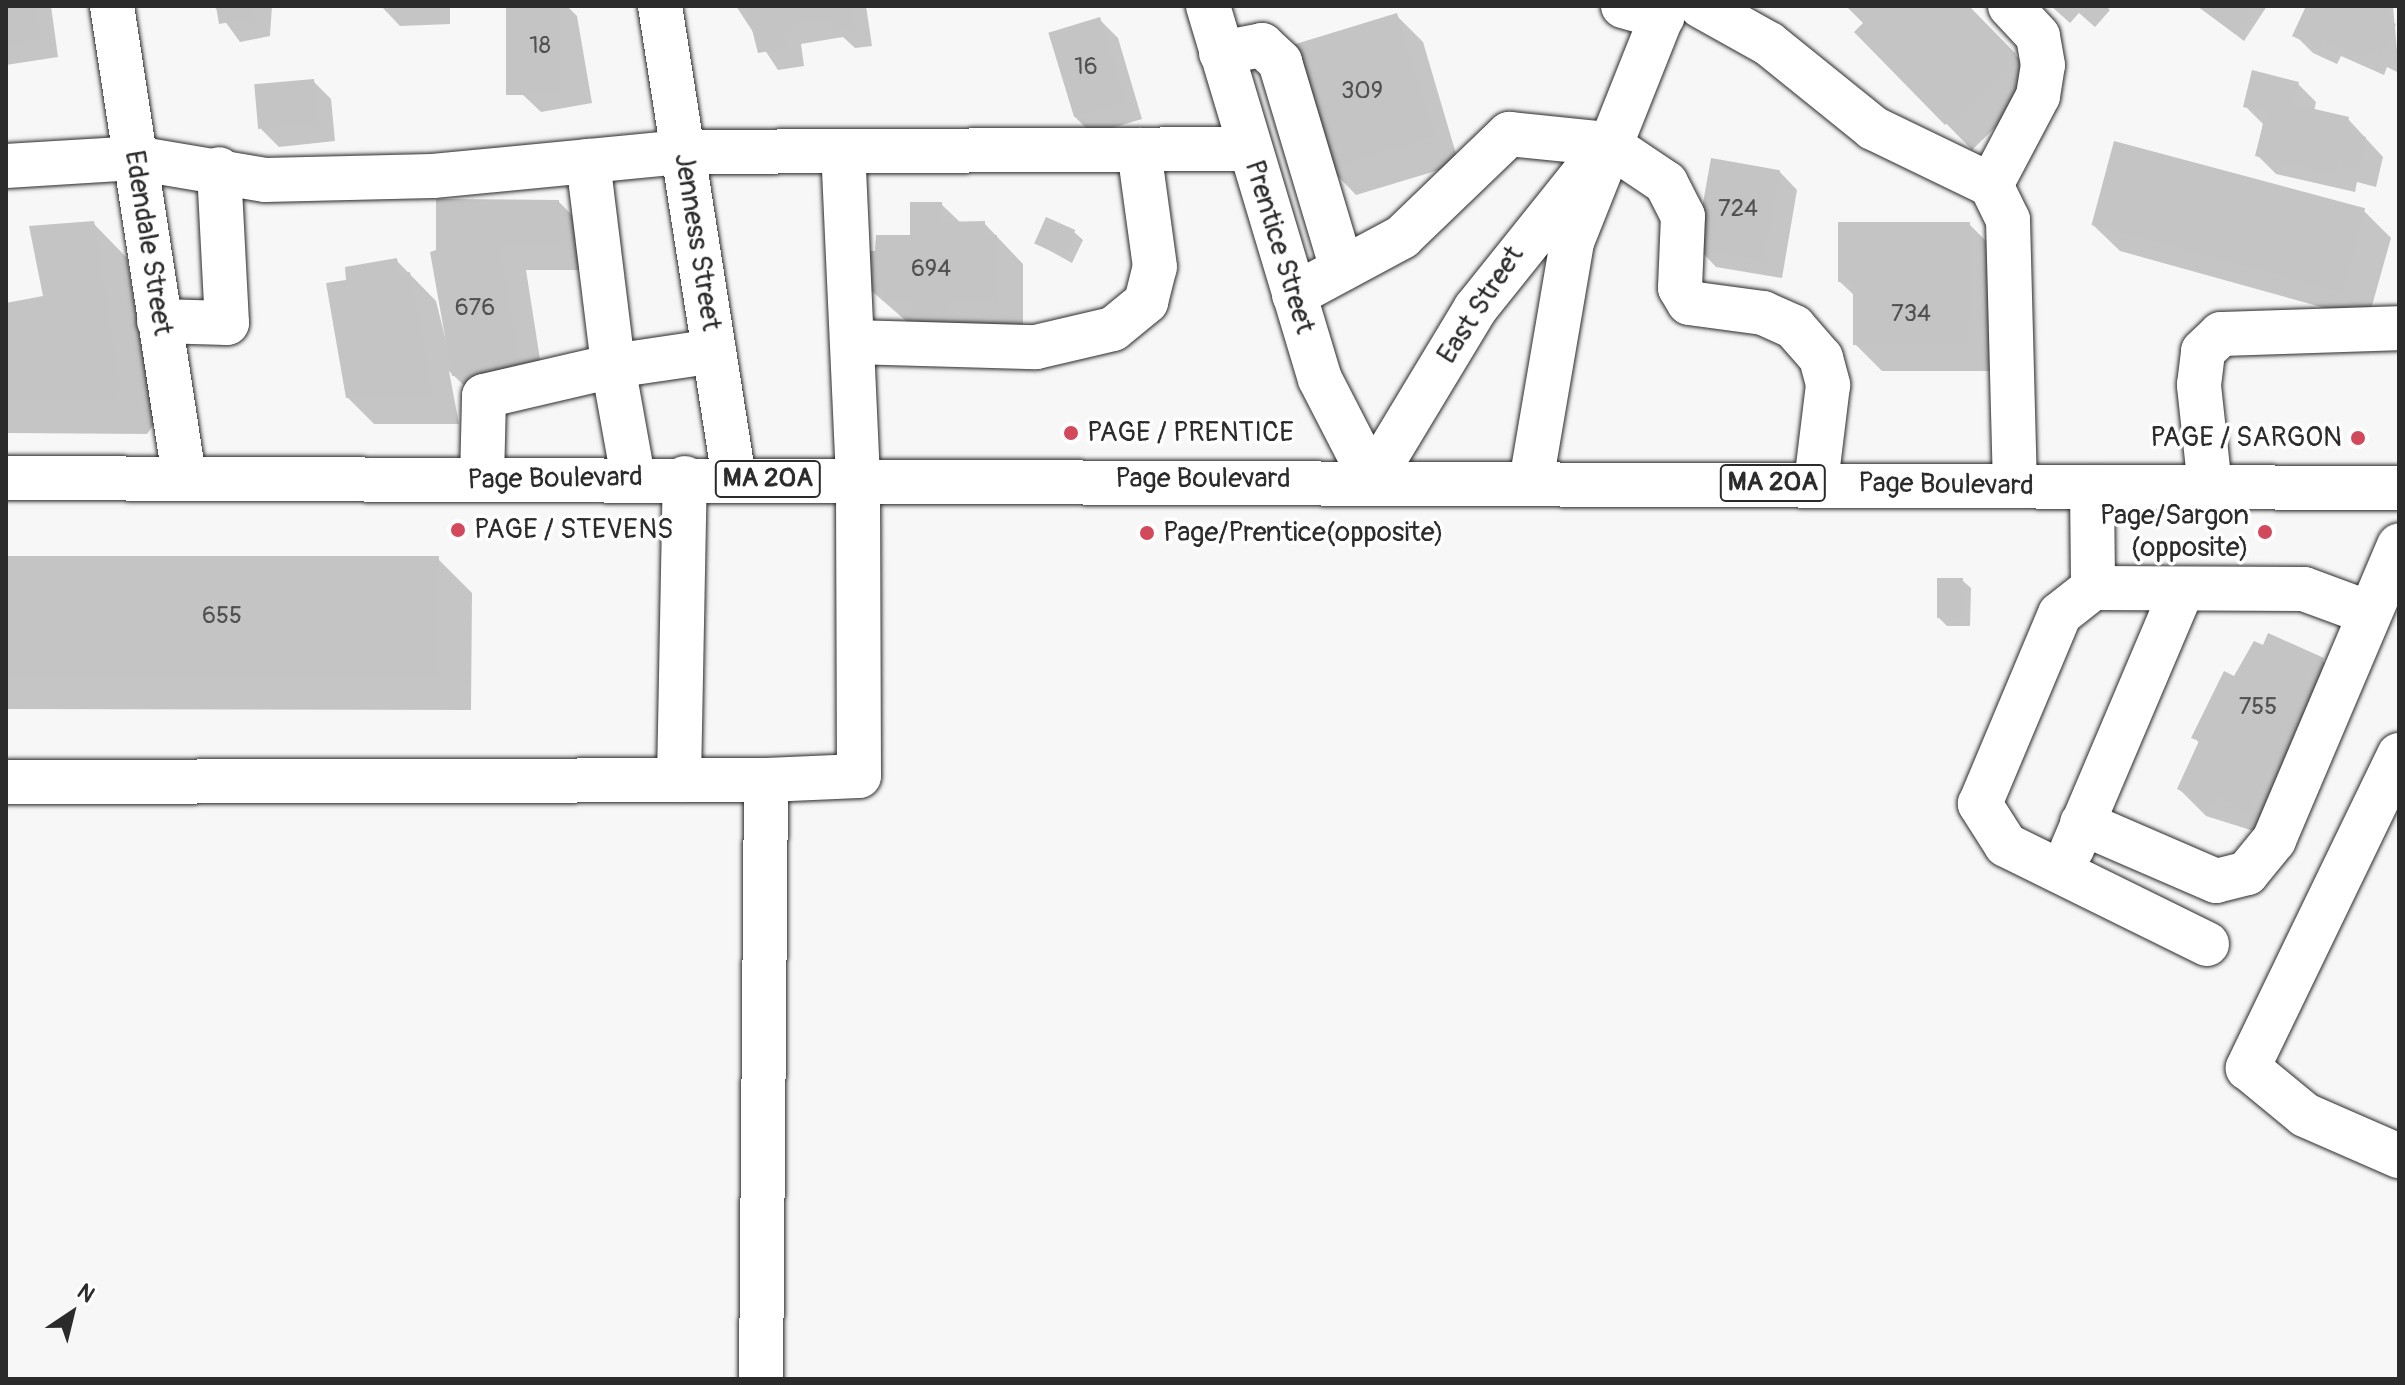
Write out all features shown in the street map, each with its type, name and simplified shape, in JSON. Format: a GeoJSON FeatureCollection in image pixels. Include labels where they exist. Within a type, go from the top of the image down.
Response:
{"type":"FeatureCollection","features":[{"type":"Feature","properties":{"kind":"main road","name":"Edendale Street"},"geometry":{"type":"LineString","coordinates":[[112,6],[184,479]]}},
{"type":"Feature","properties":{"kind":"main road","name":"Jenness Street"},"geometry":{"type":"LineString","coordinates":[[660,6],[734,479]]}},
{"type":"Feature","properties":{"kind":"main road","name":"Prentice Street"},"geometry":{"type":"LineString","coordinates":[[1208,6],[1320,379],[1372,480]]}},
{"type":"Feature","properties":{"kind":"main road"},"geometry":{"type":"LineString","coordinates":[[1991,185],[2038,96],[2043,65],[2038,36],[2010,6]]}},
{"type":"Feature","properties":{"kind":"main road"},"geometry":{"type":"LineString","coordinates":[[1663,9],[1769,44],[1873,128],[1991,185],[2008,220],[2015,486]]}},
{"type":"Feature","properties":{"kind":"main road","name":"East Street"},"geometry":{"type":"LineString","coordinates":[[1531,482],[1572,242],[1663,9]]}},
{"type":"Feature","properties":{"kind":"main road"},"geometry":{"type":"LineString","coordinates":[[1221,53],[1262,45],[1280,62],[1342,269]]}},
{"type":"Feature","properties":{"kind":"main road"},"geometry":{"type":"LineString","coordinates":[[1294,295],[1402,237],[1509,134],[1608,144],[1666,183],[1683,216],[1680,288],[1689,303],[1763,313],[1794,327],[1821,358],[1828,385],[1816,483]]}},
{"type":"Feature","properties":{"kind":"main road","name":"East Street"},"geometry":{"type":"LineString","coordinates":[[1372,480],[1475,309],[1530,232],[1608,144]]}},
{"type":"Feature","properties":{"kind":"main road"},"geometry":{"type":"LineString","coordinates":[[6,166],[135,158],[219,169],[265,180],[588,161],[683,152],[1249,149]]}},
{"type":"Feature","properties":{"kind":"main road"},"geometry":{"type":"LineString","coordinates":[[852,342],[1036,347],[1113,329],[1146,302],[1155,267],[1139,150]]}},
{"type":"Feature","properties":{"kind":"main road"},"geometry":{"type":"LineString","coordinates":[[6,782],[766,780],[859,776],[858,478],[843,152]]}},
{"type":"Feature","properties":{"kind":"main road"},"geometry":{"type":"LineString","coordinates":[[588,161],[613,366],[633,477]]}},
{"type":"Feature","properties":{"kind":"main road"},"geometry":{"type":"LineString","coordinates":[[159,321],[227,323],[219,169]]}},
{"type":"Feature","properties":{"kind":"main road"},"geometry":{"type":"LineString","coordinates":[[2210,487],[2199,385],[2203,351],[2221,334],[2399,328]]}},
{"type":"Feature","properties":{"kind":"main road"},"geometry":{"type":"LineString","coordinates":[[482,480],[484,396],[613,366],[714,351]]}},
{"type":"Feature","properties":{"kind":"main road","name":"Page Boulevard"},"geometry":{"type":"LineString","coordinates":[[6,478],[1372,480],[2399,488]]}},
{"type":"Feature","properties":{"kind":"main road"},"geometry":{"type":"LineString","coordinates":[[679,780],[685,478]]}},
{"type":"Feature","properties":{"kind":"main road"},"geometry":{"type":"LineString","coordinates":[[2092,487],[2093,588]]}},
{"type":"Feature","properties":{"kind":"main road"},"geometry":{"type":"LineString","coordinates":[[2082,823],[2216,881],[2247,873],[2274,840],[2399,545]]}},
{"type":"Feature","properties":{"kind":"main road"},"geometry":{"type":"LineString","coordinates":[[2207,944],[2006,845],[1980,804],[2060,614],[2093,588],[2304,589],[2369,613]]}},
{"type":"Feature","properties":{"kind":"main road"},"geometry":{"type":"LineString","coordinates":[[2062,872],[2182,590]]}},
{"type":"Feature","properties":{"kind":"main road"},"geometry":{"type":"LineString","coordinates":[[2399,755],[2248,1068],[2305,1115],[2399,1156]]}},
{"type":"Feature","properties":{"kind":"main road"},"geometry":{"type":"LineString","coordinates":[[761,1379],[766,780]]}},
{"type":"Feature","properties":{"kind":"building"},"geometry":{"type":"Polygon","coordinates":[[[6,6],[37,6],[41,39],[6,45],[6,6]]]}},
{"type":"Feature","properties":{"kind":"building"},"geometry":{"type":"Polygon","coordinates":[[[216,6],[250,6],[253,18],[219,24],[216,6]]]}},
{"type":"Feature","properties":{"kind":"building"},"geometry":{"type":"Polygon","coordinates":[[[506,6],[561,6],[561,95],[506,95],[506,6]]]}},
{"type":"Feature","properties":{"kind":"building"},"geometry":{"type":"Polygon","coordinates":[[[746,6],[851,6],[855,28],[834,31],[832,18],[784,26],[787,48],[758,53],[746,6]]]}},
{"type":"Feature","properties":{"kind":"building"},"geometry":{"type":"Polygon","coordinates":[[[1846,6],[1969,6],[2016,54],[1945,125],[1854,32],[1863,23],[1846,6]]]}},
{"type":"Feature","properties":{"kind":"building"},"geometry":{"type":"Polygon","coordinates":[[[2197,6],[2253,6],[2235,34],[2197,6]]]}},
{"type":"Feature","properties":{"kind":"building"},"geometry":{"type":"Polygon","coordinates":[[[2306,6],[2390,6],[2384,19],[2396,24],[2382,56],[2369,50],[2365,58],[2323,39],[2319,48],[2292,36],[2306,6]]]}},
{"type":"Feature","properties":{"kind":"building"},"geometry":{"type":"Polygon","coordinates":[[[1397,13],[1435,136],[1329,169],[1291,45],[1397,13]]]}},
{"type":"Feature","properties":{"kind":"building"},"geometry":{"type":"Polygon","coordinates":[[[1100,17],[1126,101],[1074,117],[1048,33],[1100,17]]]}},
{"type":"Feature","properties":{"kind":"building"},"geometry":{"type":"Polygon","coordinates":[[[2252,70],[2299,82],[2293,104],[2349,117],[2346,132],[2366,137],[2358,170],[2339,165],[2337,175],[2255,156],[2266,112],[2243,107],[2252,70]]]}},
{"type":"Feature","properties":{"kind":"building"},"geometry":{"type":"Polygon","coordinates":[[[314,79],[318,124],[258,129],[254,84],[314,79]]]}},
{"type":"Feature","properties":{"kind":"building"},"geometry":{"type":"Polygon","coordinates":[[[2114,141],[2365,208],[2343,292],[2091,225],[2114,141]]]}},
{"type":"Feature","properties":{"kind":"building"},"geometry":{"type":"Polygon","coordinates":[[[1711,158],[1780,170],[1764,261],[1695,249],[1711,158]]]}},
{"type":"Feature","properties":{"kind":"building"},"geometry":{"type":"Polygon","coordinates":[[[436,199],[559,200],[560,244],[500,244],[520,365],[452,376],[430,252],[436,250],[436,199]]]}},
{"type":"Feature","properties":{"kind":"building"},"geometry":{"type":"Polygon","coordinates":[[[910,202],[942,202],[942,222],[985,221],[985,235],[997,235],[997,303],[951,303],[951,316],[912,316],[912,301],[883,301],[882,288],[865,288],[865,251],[875,251],[876,235],[910,235],[910,202]]]}},
{"type":"Feature","properties":{"kind":"building"},"geometry":{"type":"Polygon","coordinates":[[[1046,217],[1075,230],[1063,257],[1034,243],[1046,217]]]}},
{"type":"Feature","properties":{"kind":"building"},"geometry":{"type":"Polygon","coordinates":[[[94,221],[121,389],[112,401],[6,400],[6,303],[43,296],[29,226],[94,221]]]}},
{"type":"Feature","properties":{"kind":"building"},"geometry":{"type":"Polygon","coordinates":[[[1838,222],[1970,222],[1969,345],[1853,345],[1853,282],[1838,282],[1838,222]]]}},
{"type":"Feature","properties":{"kind":"building"},"geometry":{"type":"Polygon","coordinates":[[[397,258],[399,274],[410,272],[434,398],[346,398],[326,283],[346,280],[345,267],[397,258]]]}},
{"type":"Feature","properties":{"kind":"building"},"geometry":{"type":"Polygon","coordinates":[[[6,556],[439,556],[439,675],[6,675],[6,556]]]}},
{"type":"Feature","properties":{"kind":"building"},"geometry":{"type":"Polygon","coordinates":[[[1937,578],[1963,578],[1963,618],[1937,618],[1937,578]]]}},
{"type":"Feature","properties":{"kind":"building"},"geometry":{"type":"Polygon","coordinates":[[[2268,633],[2324,658],[2319,669],[2326,673],[2284,762],[2275,757],[2249,812],[2217,797],[2213,806],[2177,789],[2199,741],[2191,738],[2224,671],[2234,676],[2254,641],[2263,645],[2268,633]]]}},
{"type":"Feature","properties":{"kind":"place","name":"PAGE / PRENTICE"},"geometry":{"type":"Point","coordinates":[1071,433]}},
{"type":"Feature","properties":{"kind":"place","name":"PAGE / SARGON"},"geometry":{"type":"Point","coordinates":[2358,438]}},
{"type":"Feature","properties":{"kind":"place","name":"PAGE / STEVENS"},"geometry":{"type":"Point","coordinates":[458,530]}},
{"type":"Feature","properties":{"kind":"place","name":"Page/Sargon (opposite)"},"geometry":{"type":"Point","coordinates":[2265,532]}},
{"type":"Feature","properties":{"kind":"place","name":"Page/Prentice(opposite)"},"geometry":{"type":"Point","coordinates":[1147,533]}}]}
